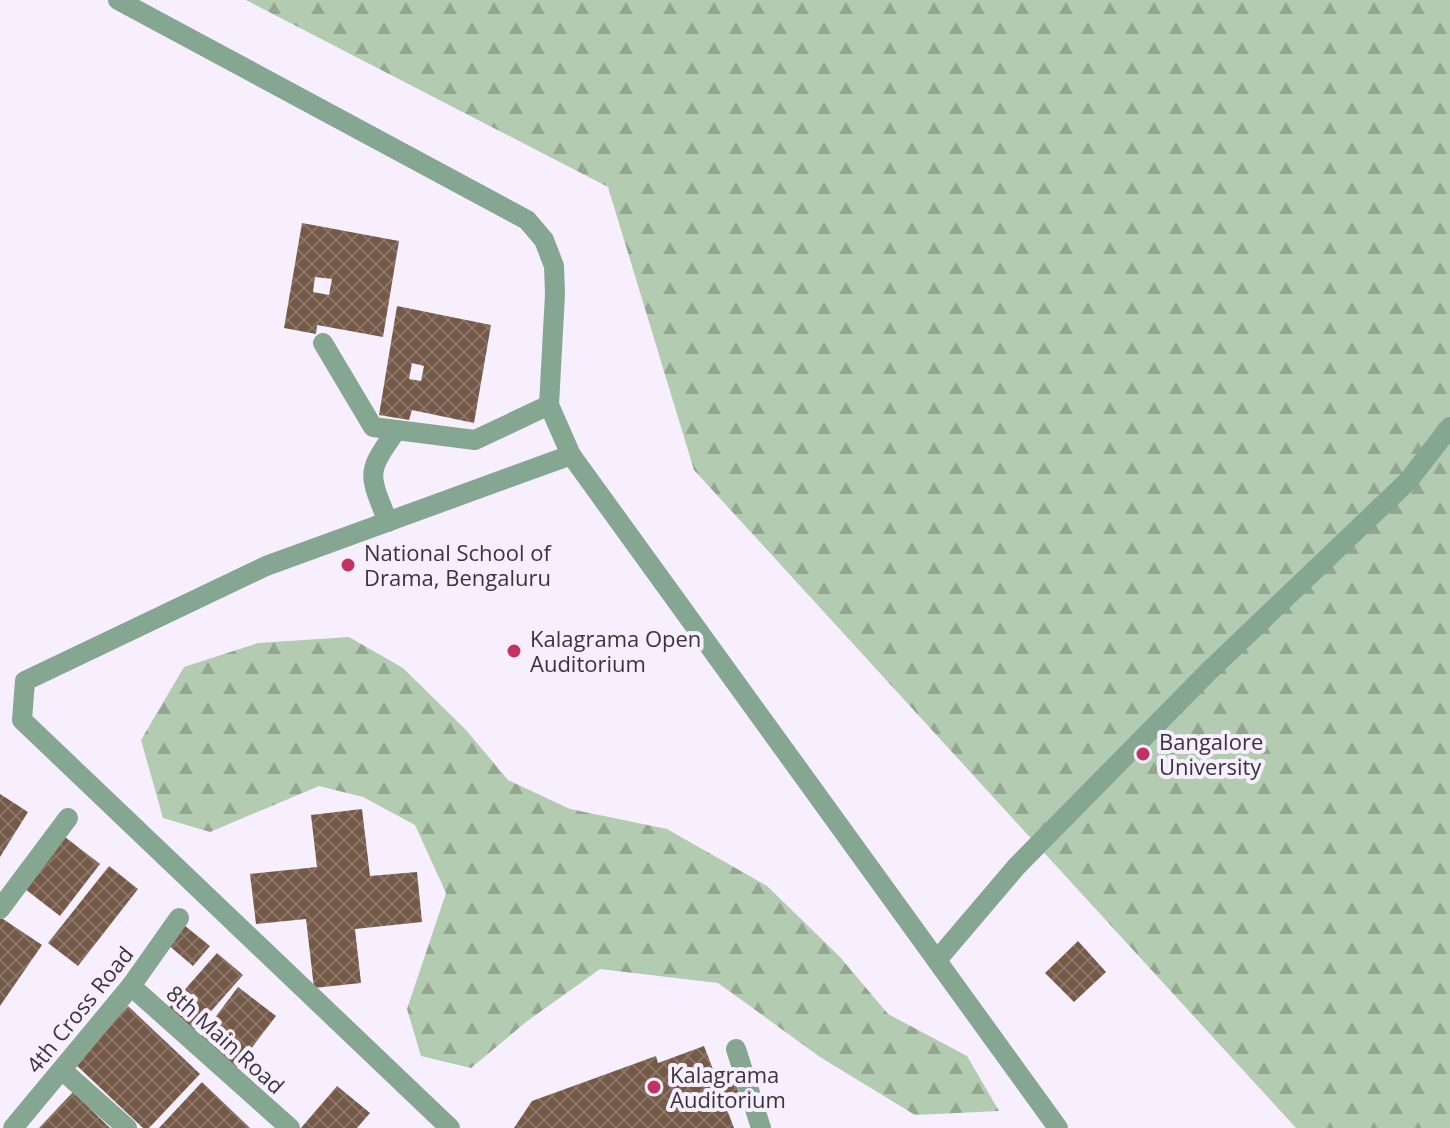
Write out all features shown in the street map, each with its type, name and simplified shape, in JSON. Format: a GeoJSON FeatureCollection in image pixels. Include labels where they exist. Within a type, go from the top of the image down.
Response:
{"type":"FeatureCollection","features":[{"type":"Feature","properties":{"kind":"street"},"geometry":{"type":"LineString","coordinates":[[118,0],[527,220],[544,240],[554,266],[555,294],[549,405],[571,455],[1058,1128]]}},
{"type":"Feature","properties":{"kind":"street"},"geometry":{"type":"LineString","coordinates":[[323,343],[373,427],[475,440],[549,405]]}},
{"type":"Feature","properties":{"kind":"street"},"geometry":{"type":"LineString","coordinates":[[937,960],[1017,866],[1208,672],[1408,481],[1450,427]]}},
{"type":"Feature","properties":{"kind":"street"},"geometry":{"type":"LineString","coordinates":[[388,522],[371,479],[374,461],[396,431]]}},
{"type":"Feature","properties":{"kind":"street"},"geometry":{"type":"LineString","coordinates":[[450,1128],[22,720],[25,681],[266,566],[571,455]]}},
{"type":"Feature","properties":{"kind":"street"},"geometry":{"type":"LineString","coordinates":[[0,909],[68,818]]}},
{"type":"Feature","properties":{"kind":"street","name":"4th Cross Road"},"geometry":{"type":"LineString","coordinates":[[13,1128],[131,986],[179,918]]}},
{"type":"Feature","properties":{"kind":"street","name":"8th Main Road"},"geometry":{"type":"LineString","coordinates":[[131,986],[290,1128]]}},
{"type":"Feature","properties":{"kind":"street"},"geometry":{"type":"LineString","coordinates":[[736,1049],[761,1128]]}},
{"type":"Feature","properties":{"kind":"street"},"geometry":{"type":"LineString","coordinates":[[62,1070],[127,1128]]}},
{"type":"Feature","properties":{"kind":"green space","name":"Bangalore University"},"geometry":{"type":"Polygon","coordinates":[[[246,0],[1450,0],[1450,1128],[1296,1128],[694,470],[608,187],[246,0]]]}},
{"type":"Feature","properties":{"kind":"green space"},"geometry":{"type":"Polygon","coordinates":[[[349,637],[403,668],[466,730],[508,780],[570,809],[667,829],[767,886],[840,957],[888,1014],[967,1056],[999,1111],[915,1115],[820,1057],[718,983],[600,969],[526,1022],[471,1068],[421,1056],[407,1009],[446,893],[415,825],[363,797],[319,786],[210,832],[163,818],[141,740],[184,667],[258,643],[349,637]]]}},
{"type":"Feature","properties":{"kind":"building"},"geometry":{"type":"Polygon","coordinates":[[[302,223],[399,241],[383,337],[317,325],[316,334],[284,328],[302,223]],[[315,277],[313,292],[329,295],[332,279],[315,277]]]}},
{"type":"Feature","properties":{"kind":"building"},"geometry":{"type":"Polygon","coordinates":[[[397,306],[491,325],[474,423],[412,410],[409,420],[379,415],[397,306]],[[412,363],[409,379],[421,381],[424,366],[412,363]]]}},
{"type":"Feature","properties":{"kind":"building"},"geometry":{"type":"Polygon","coordinates":[[[0,794],[28,812],[0,857],[0,794]]]}},
{"type":"Feature","properties":{"kind":"building"},"geometry":{"type":"Polygon","coordinates":[[[362,809],[370,876],[417,872],[422,922],[355,929],[361,983],[314,988],[306,919],[256,924],[250,874],[317,867],[311,815],[362,809]]]}},
{"type":"Feature","properties":{"kind":"building"},"geometry":{"type":"Polygon","coordinates":[[[65,837],[100,864],[60,916],[25,889],[65,837]]]}},
{"type":"Feature","properties":{"kind":"building"},"geometry":{"type":"Polygon","coordinates":[[[109,866],[138,889],[78,966],[48,943],[109,866]]]}},
{"type":"Feature","properties":{"kind":"building"},"geometry":{"type":"Polygon","coordinates":[[[0,917],[42,945],[0,1006],[0,917]]]}},
{"type":"Feature","properties":{"kind":"building"},"geometry":{"type":"Polygon","coordinates":[[[184,925],[210,946],[193,966],[167,944],[184,925]]]}},
{"type":"Feature","properties":{"kind":"building"},"geometry":{"type":"Polygon","coordinates":[[[1078,941],[1106,972],[1074,1002],[1045,973],[1078,941]]]}},
{"type":"Feature","properties":{"kind":"building"},"geometry":{"type":"Polygon","coordinates":[[[217,953],[243,975],[191,1034],[166,1011],[217,953]]]}},
{"type":"Feature","properties":{"kind":"building"},"geometry":{"type":"Polygon","coordinates":[[[238,987],[276,1016],[234,1071],[196,1043],[238,987]]]}},
{"type":"Feature","properties":{"kind":"building"},"geometry":{"type":"Polygon","coordinates":[[[128,1006],[200,1074],[149,1128],[143,1128],[74,1063],[128,1006]]]}},
{"type":"Feature","properties":{"kind":"building","name":"Kalagrama Auditorium"},"geometry":{"type":"Polygon","coordinates":[[[704,1046],[714,1072],[730,1067],[742,1101],[726,1107],[734,1128],[514,1128],[532,1101],[656,1056],[658,1063],[704,1046]]]}},
{"type":"Feature","properties":{"kind":"building"},"geometry":{"type":"Polygon","coordinates":[[[202,1082],[250,1128],[159,1128],[202,1082]]]}},
{"type":"Feature","properties":{"kind":"building"},"geometry":{"type":"Polygon","coordinates":[[[337,1086],[370,1113],[357,1128],[301,1128],[337,1086]]]}},
{"type":"Feature","properties":{"kind":"building"},"geometry":{"type":"Polygon","coordinates":[[[73,1092],[110,1128],[39,1128],[73,1092]]]}},
{"type":"Feature","properties":{"kind":"place","name":"National School of Drama, Bengaluru"},"geometry":{"type":"Point","coordinates":[348,565]}},
{"type":"Feature","properties":{"kind":"place","name":"Kalagrama Open Auditorium"},"geometry":{"type":"Point","coordinates":[514,651]}},
{"type":"Feature","properties":{"kind":"place","name":"Bangalore University"},"geometry":{"type":"Point","coordinates":[1143,754]}},
{"type":"Feature","properties":{"kind":"place","name":"Kalagrama Auditorium"},"geometry":{"type":"Point","coordinates":[654,1087]}}]}
